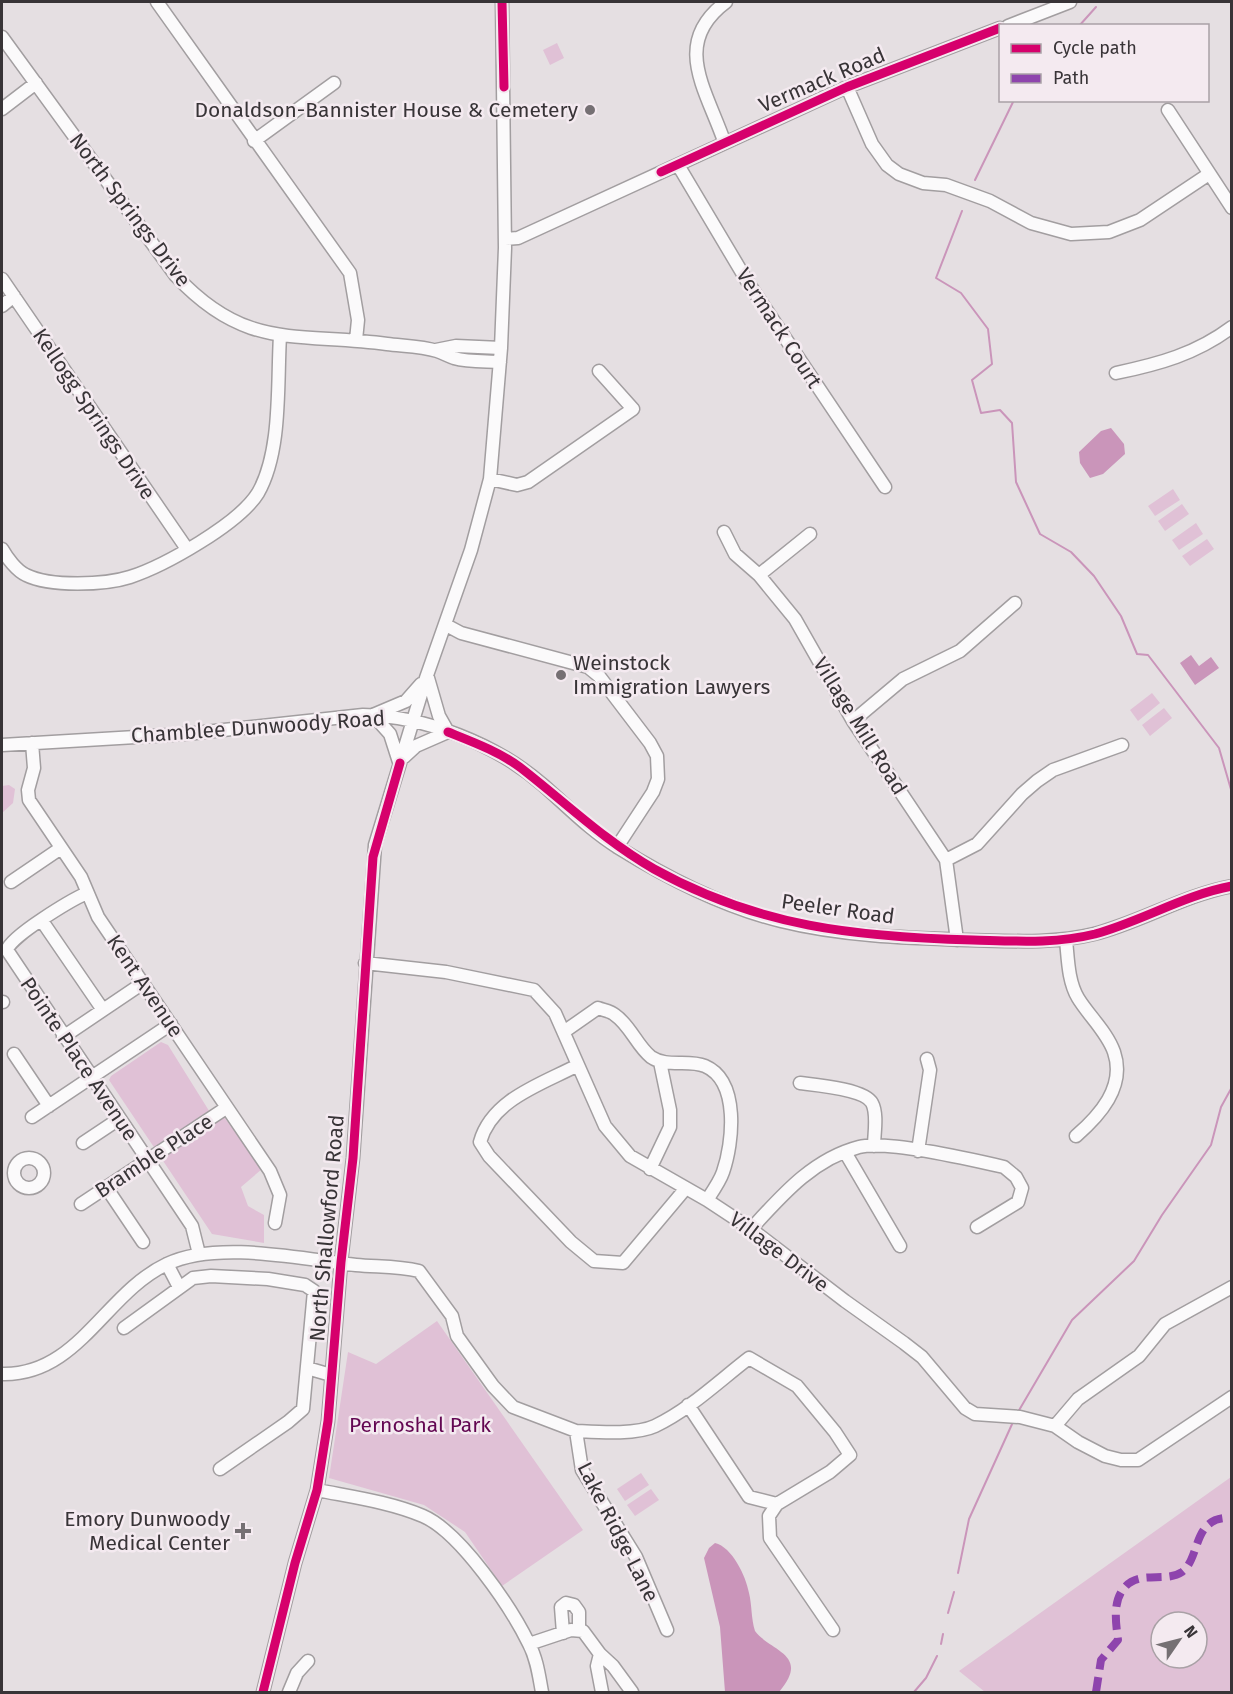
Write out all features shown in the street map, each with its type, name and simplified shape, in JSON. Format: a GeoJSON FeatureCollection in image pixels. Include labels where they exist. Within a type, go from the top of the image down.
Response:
{"type":"FeatureCollection","features":[{"type":"Feature","properties":{"kind":"street"},"geometry":{"type":"LineString","coordinates":[[158,2],[254,141],[350,273],[358,320],[356,340]]}},
{"type":"Feature","properties":{"kind":"street"},"geometry":{"type":"LineString","coordinates":[[502,2],[505,239],[501,348],[490,479],[517,485],[528,482],[633,409],[599,371]]}},
{"type":"Feature","properties":{"kind":"street"},"geometry":{"type":"LineString","coordinates":[[724,141],[698,74],[694,56],[703,23],[726,2]]}},
{"type":"Feature","properties":{"kind":"street"},"geometry":{"type":"LineString","coordinates":[[1013,24],[1070,2]]}},
{"type":"Feature","properties":{"kind":"street","name":"Vermack Road"},"geometry":{"type":"LineString","coordinates":[[505,239],[518,238],[678,165],[724,141],[847,87],[999,28]]}},
{"type":"Feature","properties":{"kind":"street","name":"North Springs Drive"},"geometry":{"type":"LineString","coordinates":[[2,37],[176,276],[196,297],[233,322],[280,336],[356,340],[435,350],[455,358],[500,362]]}},
{"type":"Feature","properties":{"kind":"street"},"geometry":{"type":"LineString","coordinates":[[2,109],[36,83]]}},
{"type":"Feature","properties":{"kind":"street"},"geometry":{"type":"LineString","coordinates":[[254,141],[334,83]]}},
{"type":"Feature","properties":{"kind":"street"},"geometry":{"type":"LineString","coordinates":[[847,87],[878,155],[899,174],[924,183],[946,185],[990,201],[1031,223],[1071,234],[1109,232],[1140,220],[1209,174]]}},
{"type":"Feature","properties":{"kind":"street"},"geometry":{"type":"LineString","coordinates":[[1168,110],[1232,208]]}},
{"type":"Feature","properties":{"kind":"street","name":"Vermack Court"},"geometry":{"type":"LineString","coordinates":[[678,165],[747,281],[885,487]]}},
{"type":"Feature","properties":{"kind":"street","name":"Kellogg Springs Drive"},"geometry":{"type":"LineString","coordinates":[[2,279],[187,549]]}},
{"type":"Feature","properties":{"kind":"street"},"geometry":{"type":"LineString","coordinates":[[2,306],[14,296]]}},
{"type":"Feature","properties":{"kind":"street"},"geometry":{"type":"LineString","coordinates":[[1116,373],[1182,357],[1210,343],[1232,327]]}},
{"type":"Feature","properties":{"kind":"street"},"geometry":{"type":"LineString","coordinates":[[2,549],[24,574],[39,580],[65,583],[129,578],[213,534],[257,494],[272,459],[280,336]]}},
{"type":"Feature","properties":{"kind":"street","name":"North Springs Drive"},"geometry":{"type":"LineString","coordinates":[[435,350],[456,346],[501,348]]}},
{"type":"Feature","properties":{"kind":"street","name":"Chamblee Dunwoody Road"},"geometry":{"type":"LineString","coordinates":[[2,744],[186,734],[373,715],[414,720],[471,550],[490,479]]}},
{"type":"Feature","properties":{"kind":"street","name":"Village Mill Road"},"geometry":{"type":"LineString","coordinates":[[724,532],[735,554],[759,575],[795,619],[853,721],[946,860],[957,940]]}},
{"type":"Feature","properties":{"kind":"street"},"geometry":{"type":"LineString","coordinates":[[759,575],[810,534]]}},
{"type":"Feature","properties":{"kind":"street"},"geometry":{"type":"LineString","coordinates":[[853,721],[903,680],[960,651],[1015,603]]}},
{"type":"Feature","properties":{"kind":"street"},"geometry":{"type":"LineString","coordinates":[[446,625],[461,633],[578,662],[598,676],[650,743],[660,768],[653,792],[616,847]]}},
{"type":"Feature","properties":{"kind":"street"},"geometry":{"type":"LineString","coordinates":[[427,676],[439,716],[448,732],[416,746],[400,763],[390,734],[373,715],[406,701],[427,676]]}},
{"type":"Feature","properties":{"kind":"street","name":"Peeler Road"},"geometry":{"type":"LineString","coordinates":[[414,720],[448,732],[520,767],[616,847],[673,879],[734,906],[781,921],[855,933],[957,940],[1066,940],[1115,927],[1190,898],[1232,886]]}},
{"type":"Feature","properties":{"kind":"street","name":"North Shallowford Road"},"geometry":{"type":"LineString","coordinates":[[263,1692],[295,1563],[317,1490],[328,1421],[341,1262],[353,1158],[375,845],[414,720]]}},
{"type":"Feature","properties":{"kind":"street","name":"Kent Avenue"},"geometry":{"type":"LineString","coordinates":[[32,743],[34,768],[28,790],[29,800],[81,877],[98,917],[278,1187],[280,1195],[274,1223]]}},
{"type":"Feature","properties":{"kind":"street"},"geometry":{"type":"LineString","coordinates":[[946,860],[977,844],[1022,794],[1053,770],[1122,745]]}},
{"type":"Feature","properties":{"kind":"street"},"geometry":{"type":"LineString","coordinates":[[15,880],[61,848]]}},
{"type":"Feature","properties":{"kind":"street","name":"Pointe Place Avenue"},"geometry":{"type":"LineString","coordinates":[[87,893],[74,898],[14,939],[7,950],[63,1037],[192,1226],[199,1254]]}},
{"type":"Feature","properties":{"kind":"street"},"geometry":{"type":"LineString","coordinates":[[42,921],[103,1010]]}},
{"type":"Feature","properties":{"kind":"street"},"geometry":{"type":"LineString","coordinates":[[1066,940],[1068,967],[1077,997],[1114,1052],[1116,1069],[1113,1088],[1105,1107],[1076,1136]]}},
{"type":"Feature","properties":{"kind":"street","name":"Village Drive"},"geometry":{"type":"LineString","coordinates":[[365,963],[446,972],[534,990],[555,1013],[565,1031],[604,1126],[630,1156],[708,1200],[751,1229],[922,1358],[964,1408],[975,1414],[1012,1417],[1055,1426],[1078,1442],[1105,1456],[1121,1460],[1138,1460],[1232,1397]]}},
{"type":"Feature","properties":{"kind":"street"},"geometry":{"type":"LineString","coordinates":[[63,1037],[143,983]]}},
{"type":"Feature","properties":{"kind":"street"},"geometry":{"type":"LineString","coordinates":[[565,1031],[598,1008],[615,1015],[649,1056],[660,1062],[704,1066],[714,1072],[729,1094],[731,1119],[723,1172],[708,1200]]}},
{"type":"Feature","properties":{"kind":"street"},"geometry":{"type":"LineString","coordinates":[[32,1117],[171,1024]]}},
{"type":"Feature","properties":{"kind":"street"},"geometry":{"type":"LineString","coordinates":[[14,1054],[49,1106]]}},
{"type":"Feature","properties":{"kind":"street"},"geometry":{"type":"LineString","coordinates":[[918,1151],[930,1070],[927,1059]]}},
{"type":"Feature","properties":{"kind":"street"},"geometry":{"type":"LineString","coordinates":[[650,1169],[670,1126],[670,1110],[660,1062]]}},
{"type":"Feature","properties":{"kind":"street"},"geometry":{"type":"LineString","coordinates":[[578,1065],[499,1108],[484,1126],[480,1142],[489,1156],[571,1242],[594,1261],[623,1263],[686,1188]]}},
{"type":"Feature","properties":{"kind":"street"},"geometry":{"type":"LineString","coordinates":[[800,1083],[841,1089],[867,1097],[873,1104],[874,1146]]}},
{"type":"Feature","properties":{"kind":"street","name":"Bramble Place"},"geometry":{"type":"LineString","coordinates":[[81,1204],[226,1108]]}},
{"type":"Feature","properties":{"kind":"street"},"geometry":{"type":"LineString","coordinates":[[83,1143],[119,1119]]}},
{"type":"Feature","properties":{"kind":"street"},"geometry":{"type":"LineString","coordinates":[[751,1229],[791,1186],[823,1162],[860,1146],[918,1151],[1004,1167],[1016,1177],[1022,1188],[1018,1202],[977,1227]]}},
{"type":"Feature","properties":{"kind":"street"},"geometry":{"type":"LineString","coordinates":[[845,1152],[900,1246]]}},
{"type":"Feature","properties":{"kind":"street"},"geometry":{"type":"LineString","coordinates":[[2,1181],[14,1175]]}},
{"type":"Feature","properties":{"kind":"street"},"geometry":{"type":"LineString","coordinates":[[106,1187],[143,1242]]}},
{"type":"Feature","properties":{"kind":"street","name":"Lake Ridge Lane"},"geometry":{"type":"LineString","coordinates":[[2,1374],[22,1374],[42,1368],[61,1357],[145,1278],[167,1263],[199,1254],[218,1252],[419,1271],[452,1316],[457,1336],[506,1400],[513,1407],[576,1431],[610,1432],[653,1427],[688,1405],[749,1358],[797,1386],[835,1432],[850,1455],[830,1472],[777,1504]]}},
{"type":"Feature","properties":{"kind":"street"},"geometry":{"type":"LineString","coordinates":[[167,1263],[179,1287]]}},
{"type":"Feature","properties":{"kind":"street"},"geometry":{"type":"LineString","coordinates":[[124,1328],[193,1278],[211,1276],[305,1284],[314,1291],[303,1409],[220,1469]]}},
{"type":"Feature","properties":{"kind":"street"},"geometry":{"type":"LineString","coordinates":[[1055,1426],[1078,1399],[1139,1356],[1165,1324],[1232,1287]]}},
{"type":"Feature","properties":{"kind":"street"},"geometry":{"type":"LineString","coordinates":[[307,1368],[331,1375]]}},
{"type":"Feature","properties":{"kind":"street"},"geometry":{"type":"LineString","coordinates":[[688,1405],[749,1497],[777,1504],[769,1516],[770,1538],[833,1630]]}},
{"type":"Feature","properties":{"kind":"street","name":"Lake Ridge Lane"},"geometry":{"type":"LineString","coordinates":[[576,1431],[582,1470],[636,1557],[667,1630]]}},
{"type":"Feature","properties":{"kind":"street"},"geometry":{"type":"LineString","coordinates":[[317,1490],[405,1509],[425,1516],[453,1535],[495,1590],[529,1644],[542,1692]]}},
{"type":"Feature","properties":{"kind":"street"},"geometry":{"type":"LineString","coordinates":[[563,1633],[561,1607],[567,1603],[574,1605],[579,1612],[579,1629]]}},
{"type":"Feature","properties":{"kind":"street"},"geometry":{"type":"LineString","coordinates":[[529,1644],[579,1629],[589,1635],[600,1654],[613,1666],[632,1692]]}},
{"type":"Feature","properties":{"kind":"street"},"geometry":{"type":"LineString","coordinates":[[600,1654],[597,1666],[602,1692]]}},
{"type":"Feature","properties":{"kind":"street"},"geometry":{"type":"LineString","coordinates":[[289,1692],[297,1673],[308,1661]]}},
{"type":"Feature","properties":{"kind":"green space"},"geometry":{"type":"Polygon","coordinates":[[[557,43],[564,58],[550,65],[543,50],[557,43]]]}},
{"type":"Feature","properties":{"kind":"green space"},"geometry":{"type":"Polygon","coordinates":[[[1173,489],[1180,500],[1155,516],[1148,506],[1173,489]]]}},
{"type":"Feature","properties":{"kind":"green space"},"geometry":{"type":"Polygon","coordinates":[[[1182,504],[1189,514],[1165,531],[1158,521],[1182,504]]]}},
{"type":"Feature","properties":{"kind":"green space"},"geometry":{"type":"Polygon","coordinates":[[[1196,523],[1203,534],[1179,550],[1172,540],[1196,523]]]}},
{"type":"Feature","properties":{"kind":"green space"},"geometry":{"type":"Polygon","coordinates":[[[1207,539],[1214,549],[1190,566],[1182,556],[1207,539]]]}},
{"type":"Feature","properties":{"kind":"green space"},"geometry":{"type":"Polygon","coordinates":[[[1152,693],[1160,703],[1138,721],[1130,710],[1152,693]]]}},
{"type":"Feature","properties":{"kind":"green space"},"geometry":{"type":"Polygon","coordinates":[[[1164,708],[1172,718],[1150,736],[1142,725],[1164,708]]]}},
{"type":"Feature","properties":{"kind":"green space"},"geometry":{"type":"Polygon","coordinates":[[[9,785],[15,789],[13,803],[2,813],[2,786],[9,785]]]}},
{"type":"Feature","properties":{"kind":"green space"},"geometry":{"type":"Polygon","coordinates":[[[161,1042],[168,1045],[216,1122],[224,1117],[262,1169],[241,1187],[248,1206],[264,1215],[264,1243],[212,1234],[109,1080],[111,1076],[161,1042]]]}},
{"type":"Feature","properties":{"kind":"green space","name":"Pernoshal Park"},"geometry":{"type":"Polygon","coordinates":[[[437,1321],[583,1530],[502,1586],[465,1532],[424,1505],[329,1478],[348,1352],[376,1364],[437,1321]]]}},
{"type":"Feature","properties":{"kind":"green space"},"geometry":{"type":"Polygon","coordinates":[[[641,1473],[649,1485],[625,1501],[617,1489],[641,1473]]]}},
{"type":"Feature","properties":{"kind":"green space"},"geometry":{"type":"Polygon","coordinates":[[[1231,1477],[1231,1692],[985,1692],[959,1671],[1231,1477]]]}},
{"type":"Feature","properties":{"kind":"green space"},"geometry":{"type":"Polygon","coordinates":[[[651,1489],[659,1500],[635,1516],[627,1505],[651,1489]]]}},
{"type":"Feature","properties":{"kind":"shaded area"},"geometry":{"type":"Polygon","coordinates":[[[1111,428],[1124,444],[1125,454],[1103,474],[1090,478],[1080,463],[1079,452],[1101,431],[1111,428]]]}},
{"type":"Feature","properties":{"kind":"shaded area"},"geometry":{"type":"Polygon","coordinates":[[[1191,655],[1199,666],[1211,657],[1219,668],[1195,685],[1180,663],[1191,655]]]}},
{"type":"Feature","properties":{"kind":"shaded area"},"geometry":{"type":"Polygon","coordinates":[[[715,1543],[732,1556],[745,1579],[755,1631],[785,1655],[790,1662],[791,1669],[788,1679],[779,1692],[725,1692],[720,1627],[704,1558],[709,1548],[715,1543]]]}},
{"type":"Feature","properties":{"kind":"waterway"},"geometry":{"type":"LineString","coordinates":[[1081,24],[1096,7]]}},
{"type":"Feature","properties":{"kind":"waterway"},"geometry":{"type":"LineString","coordinates":[[975,180],[1013,102]]}},
{"type":"Feature","properties":{"kind":"waterway"},"geometry":{"type":"LineString","coordinates":[[962,211],[936,278],[961,293],[988,329],[992,364],[972,380],[981,413],[1000,410],[1012,423],[1016,482],[1040,534],[1071,552],[1094,576],[1121,616],[1137,654],[1148,655],[1219,748],[1232,793]]}},
{"type":"Feature","properties":{"kind":"waterway"},"geometry":{"type":"LineString","coordinates":[[1018,1412],[1072,1320],[1134,1261],[1162,1215],[1211,1145],[1221,1107],[1232,1087]]}},
{"type":"Feature","properties":{"kind":"waterway"},"geometry":{"type":"LineString","coordinates":[[958,1573],[969,1519],[1013,1422]]}},
{"type":"Feature","properties":{"kind":"waterway"},"geometry":{"type":"LineString","coordinates":[[948,1613],[954,1592]]}},
{"type":"Feature","properties":{"kind":"waterway"},"geometry":{"type":"LineString","coordinates":[[941,1644],[943,1634]]}},
{"type":"Feature","properties":{"kind":"waterway"},"geometry":{"type":"LineString","coordinates":[[914,1692],[926,1678],[937,1656]]}},
{"type":"Feature","properties":{"kind":"marked path"},"geometry":{"type":"LineString","coordinates":[[1096,1692],[1101,1660],[1118,1640],[1117,1605],[1125,1587],[1138,1579],[1168,1577],[1182,1572],[1188,1566],[1199,1539],[1210,1523],[1219,1519],[1232,1518]]}},
{"type":"Feature","properties":{"kind":"cycle path"},"geometry":{"type":"LineString","coordinates":[[502,2],[504,87]]}},
{"type":"Feature","properties":{"kind":"cycle path"},"geometry":{"type":"LineString","coordinates":[[661,172],[847,87],[999,28]]}},
{"type":"Feature","properties":{"kind":"cycle path"},"geometry":{"type":"LineString","coordinates":[[448,732],[513,762],[602,834],[654,869],[693,889],[731,904],[809,925],[889,936],[1050,941],[1112,929],[1197,895],[1232,886]]}},
{"type":"Feature","properties":{"kind":"cycle path"},"geometry":{"type":"LineString","coordinates":[[263,1692],[295,1563],[317,1490],[328,1421],[341,1262],[353,1158],[373,857],[400,763]]}},
{"type":"Feature","properties":{"kind":"place","name":"Donaldson-Bannister House & Cemetery"},"geometry":{"type":"Point","coordinates":[590,110]}},
{"type":"Feature","properties":{"kind":"place","name":"Weinstock Immigration Lawyers"},"geometry":{"type":"Point","coordinates":[561,675]}},
{"type":"Feature","properties":{"kind":"place","name":"Emory Dunwoody Medical Center"},"geometry":{"type":"Point","coordinates":[243,1531]}}]}
